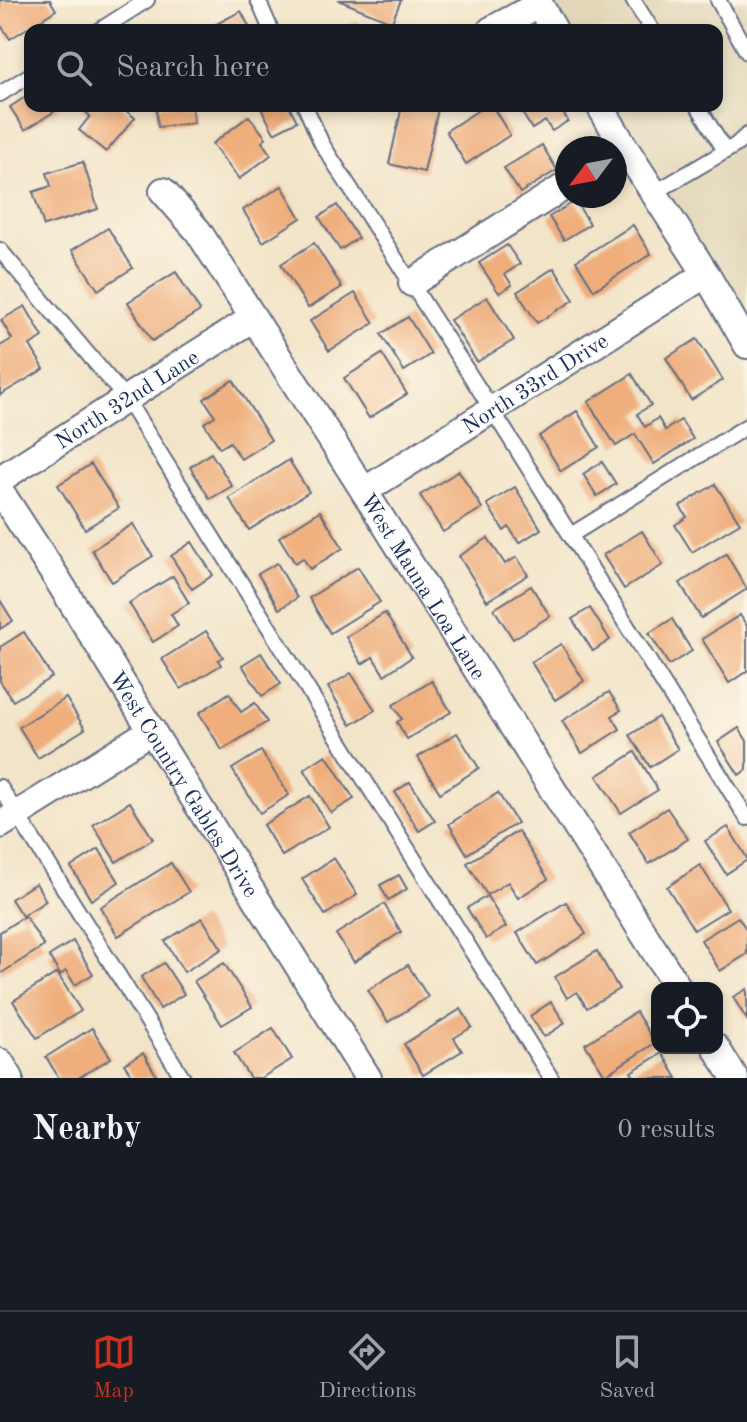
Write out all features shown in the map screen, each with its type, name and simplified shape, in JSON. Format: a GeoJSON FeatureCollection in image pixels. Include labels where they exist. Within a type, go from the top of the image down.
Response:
{"type":"FeatureCollection","features":[{"type":"Feature","properties":{"kind":"street"},"geometry":{"type":"LineString","coordinates":[[501,24],[538,2],[551,24]]}},
{"type":"Feature","properties":{"kind":"street"},"geometry":{"type":"LineString","coordinates":[[603,112],[613,136]]}},
{"type":"Feature","properties":{"kind":"street"},"geometry":{"type":"LineString","coordinates":[[627,160],[654,193],[747,345]]}},
{"type":"Feature","properties":{"kind":"street","name":"West Mauna Loa Lane"},"geometry":{"type":"LineString","coordinates":[[163,191],[198,231],[674,982]]}},
{"type":"Feature","properties":{"kind":"street"},"geometry":{"type":"LineString","coordinates":[[412,283],[555,193]]}},
{"type":"Feature","properties":{"kind":"street","name":"North 33rd Drive"},"geometry":{"type":"LineString","coordinates":[[364,491],[706,274]]}},
{"type":"Feature","properties":{"kind":"street","name":"North 32nd Lane"},"geometry":{"type":"LineString","coordinates":[[0,479],[253,318]]}},
{"type":"Feature","properties":{"kind":"street","name":"West Country Gables Drive"},"geometry":{"type":"LineString","coordinates":[[0,491],[368,1078]]}},
{"type":"Feature","properties":{"kind":"street"},"geometry":{"type":"LineString","coordinates":[[9,820],[152,730]]}},
{"type":"Feature","properties":{"kind":"street"},"geometry":{"type":"LineString","coordinates":[[720,1054],[735,1078]]}},
{"type":"Feature","properties":{"kind":"street"},"geometry":{"type":"LineString","coordinates":[[0,1062],[10,1078]]}},
{"type":"Feature","properties":{"kind":"lane"},"geometry":{"type":"LineString","coordinates":[[109,24],[147,0]]}},
{"type":"Feature","properties":{"kind":"lane"},"geometry":{"type":"LineString","coordinates":[[258,0],[268,24]]}},
{"type":"Feature","properties":{"kind":"lane"},"geometry":{"type":"LineString","coordinates":[[633,0],[648,24]]}},
{"type":"Feature","properties":{"kind":"lane"},"geometry":{"type":"LineString","coordinates":[[718,0],[747,52]]}},
{"type":"Feature","properties":{"kind":"lane"},"geometry":{"type":"LineString","coordinates":[[0,94],[24,79]]}},
{"type":"Feature","properties":{"kind":"lane"},"geometry":{"type":"LineString","coordinates":[[308,112],[322,144],[747,818]]}},
{"type":"Feature","properties":{"kind":"lane"},"geometry":{"type":"LineString","coordinates":[[702,112],[725,151]]}},
{"type":"Feature","properties":{"kind":"lane"},"geometry":{"type":"LineString","coordinates":[[654,193],[747,135]]}},
{"type":"Feature","properties":{"kind":"lane"},"geometry":{"type":"LineString","coordinates":[[0,250],[126,399],[551,1078]]}},
{"type":"Feature","properties":{"kind":"lane"},"geometry":{"type":"LineString","coordinates":[[571,535],[747,426]]}},
{"type":"Feature","properties":{"kind":"lane"},"geometry":{"type":"LineString","coordinates":[[0,787],[9,820],[183,1078]]}},
{"type":"Feature","properties":{"kind":"shaded area"},"geometry":{"type":"Polygon","coordinates":[[[537,0],[747,0],[747,345],[627,150],[627,136],[618,136],[604,112],[723,112],[723,24],[551,24],[537,0]]]}},
{"type":"Feature","properties":{"kind":"building"},"geometry":{"type":"Polygon","coordinates":[[[0,0],[50,0],[56,10],[34,24],[24,24],[24,30],[10,39],[0,24],[0,0]]]}},
{"type":"Feature","properties":{"kind":"building"},"geometry":{"type":"Polygon","coordinates":[[[338,0],[401,0],[392,22],[338,0]]]}},
{"type":"Feature","properties":{"kind":"building"},"geometry":{"type":"Polygon","coordinates":[[[241,11],[248,24],[216,24],[241,11]]]}},
{"type":"Feature","properties":{"kind":"building"},"geometry":{"type":"Polygon","coordinates":[[[24,98],[24,112],[54,112],[25,130],[10,107],[24,98]]]}},
{"type":"Feature","properties":{"kind":"building"},"geometry":{"type":"Polygon","coordinates":[[[86,112],[128,112],[135,118],[106,152],[79,130],[90,116],[86,112]]]}},
{"type":"Feature","properties":{"kind":"building"},"geometry":{"type":"Polygon","coordinates":[[[157,112],[193,112],[194,123],[158,127],[157,112]]]}},
{"type":"Feature","properties":{"kind":"building"},"geometry":{"type":"Polygon","coordinates":[[[263,112],[292,112],[297,121],[274,133],[263,112]]]}},
{"type":"Feature","properties":{"kind":"building"},"geometry":{"type":"Polygon","coordinates":[[[401,112],[437,112],[424,172],[389,164],[401,112]]]}},
{"type":"Feature","properties":{"kind":"building"},"geometry":{"type":"Polygon","coordinates":[[[476,112],[496,112],[510,135],[466,164],[446,131],[476,112]]]}},
{"type":"Feature","properties":{"kind":"building"},"geometry":{"type":"Polygon","coordinates":[[[522,112],[563,112],[568,121],[552,131],[545,121],[532,129],[522,112]]]}},
{"type":"Feature","properties":{"kind":"building"},"geometry":{"type":"Polygon","coordinates":[[[249,116],[266,138],[262,142],[271,155],[239,179],[212,144],[249,116]]]}},
{"type":"Feature","properties":{"kind":"building"},"geometry":{"type":"Polygon","coordinates":[[[542,145],[555,171],[520,193],[504,168],[542,145]]]}},
{"type":"Feature","properties":{"kind":"building"},"geometry":{"type":"Polygon","coordinates":[[[83,162],[98,209],[44,226],[33,192],[51,186],[47,173],[83,162]]]}},
{"type":"Feature","properties":{"kind":"building"},"geometry":{"type":"Polygon","coordinates":[[[282,186],[301,218],[263,242],[243,210],[282,186]]]}},
{"type":"Feature","properties":{"kind":"building"},"geometry":{"type":"Polygon","coordinates":[[[337,205],[358,238],[340,250],[319,217],[337,205]]]}},
{"type":"Feature","properties":{"kind":"building"},"geometry":{"type":"Polygon","coordinates":[[[564,208],[580,208],[590,224],[564,240],[549,217],[564,208]]]}},
{"type":"Feature","properties":{"kind":"building"},"geometry":{"type":"Polygon","coordinates":[[[633,225],[651,254],[594,290],[576,261],[633,225]]]}},
{"type":"Feature","properties":{"kind":"building"},"geometry":{"type":"Polygon","coordinates":[[[108,228],[133,268],[98,290],[72,250],[108,228]]]}},
{"type":"Feature","properties":{"kind":"building"},"geometry":{"type":"Polygon","coordinates":[[[314,243],[342,287],[308,308],[281,264],[314,243]]]}},
{"type":"Feature","properties":{"kind":"building"},"geometry":{"type":"Polygon","coordinates":[[[507,245],[520,264],[505,274],[512,285],[499,293],[479,263],[507,245]]]}},
{"type":"Feature","properties":{"kind":"building"},"geometry":{"type":"Polygon","coordinates":[[[554,268],[574,300],[537,323],[517,292],[554,268]]]}},
{"type":"Feature","properties":{"kind":"building"},"geometry":{"type":"Polygon","coordinates":[[[176,272],[200,311],[152,341],[128,302],[176,272]]]}},
{"type":"Feature","properties":{"kind":"building"},"geometry":{"type":"Polygon","coordinates":[[[355,293],[374,323],[329,351],[310,321],[355,293]]]}},
{"type":"Feature","properties":{"kind":"building"},"geometry":{"type":"Polygon","coordinates":[[[487,297],[514,340],[477,362],[450,320],[487,297]]]}},
{"type":"Feature","properties":{"kind":"building"},"geometry":{"type":"Polygon","coordinates":[[[25,306],[43,337],[30,345],[44,369],[0,395],[0,346],[12,339],[1,320],[25,306]]]}},
{"type":"Feature","properties":{"kind":"building"},"geometry":{"type":"Polygon","coordinates":[[[408,317],[431,354],[404,371],[381,334],[408,317]]]}},
{"type":"Feature","properties":{"kind":"building"},"geometry":{"type":"Polygon","coordinates":[[[697,339],[723,380],[691,400],[666,358],[697,339]]]}},
{"type":"Feature","properties":{"kind":"building"},"geometry":{"type":"Polygon","coordinates":[[[382,354],[407,394],[369,418],[344,378],[382,354]]]}},
{"type":"Feature","properties":{"kind":"building"},"geometry":{"type":"Polygon","coordinates":[[[632,374],[651,405],[637,414],[645,427],[658,418],[665,430],[681,420],[693,439],[654,464],[635,434],[616,446],[588,402],[632,374]]]}},
{"type":"Feature","properties":{"kind":"building"},"geometry":{"type":"Polygon","coordinates":[[[233,380],[271,440],[241,459],[230,442],[220,448],[204,423],[215,416],[204,399],[233,380]]]}},
{"type":"Feature","properties":{"kind":"building"},"geometry":{"type":"Polygon","coordinates":[[[577,411],[599,447],[561,471],[539,436],[577,411]]]}},
{"type":"Feature","properties":{"kind":"building"},"geometry":{"type":"Polygon","coordinates":[[[211,453],[232,486],[210,499],[190,467],[211,453]]]}},
{"type":"Feature","properties":{"kind":"building"},"geometry":{"type":"Polygon","coordinates":[[[289,460],[309,492],[249,530],[229,498],[289,460]]]}},
{"type":"Feature","properties":{"kind":"building"},"geometry":{"type":"Polygon","coordinates":[[[602,462],[616,484],[597,496],[583,474],[602,462]]]}},
{"type":"Feature","properties":{"kind":"building"},"geometry":{"type":"Polygon","coordinates":[[[91,464],[119,508],[85,529],[58,485],[91,464]]]}},
{"type":"Feature","properties":{"kind":"building"},"geometry":{"type":"Polygon","coordinates":[[[459,471],[482,508],[443,532],[420,495],[459,471]]]}},
{"type":"Feature","properties":{"kind":"building"},"geometry":{"type":"Polygon","coordinates":[[[715,484],[740,523],[692,552],[675,525],[687,517],[680,506],[715,484]]]}},
{"type":"Feature","properties":{"kind":"building"},"geometry":{"type":"Polygon","coordinates":[[[515,487],[541,529],[519,543],[509,527],[504,531],[487,504],[515,487]]]}},
{"type":"Feature","properties":{"kind":"building"},"geometry":{"type":"Polygon","coordinates":[[[320,511],[343,548],[310,569],[303,558],[295,563],[279,537],[320,511]]]}},
{"type":"Feature","properties":{"kind":"building"},"geometry":{"type":"Polygon","coordinates":[[[133,524],[153,556],[112,582],[92,550],[133,524]]]}},
{"type":"Feature","properties":{"kind":"building"},"geometry":{"type":"Polygon","coordinates":[[[642,531],[663,565],[624,589],[603,555],[642,531]]]}},
{"type":"Feature","properties":{"kind":"building"},"geometry":{"type":"Polygon","coordinates":[[[488,538],[505,564],[517,557],[528,575],[487,601],[459,556],[488,538]]]}},
{"type":"Feature","properties":{"kind":"building"},"geometry":{"type":"Polygon","coordinates":[[[192,542],[213,575],[192,589],[171,556],[192,542]]]}},
{"type":"Feature","properties":{"kind":"building"},"geometry":{"type":"Polygon","coordinates":[[[726,554],[747,589],[701,618],[680,583],[726,554]]]}},
{"type":"Feature","properties":{"kind":"building"},"geometry":{"type":"Polygon","coordinates":[[[277,563],[297,598],[279,609],[258,574],[277,563]]]}},
{"type":"Feature","properties":{"kind":"building"},"geometry":{"type":"Polygon","coordinates":[[[358,567],[380,602],[330,633],[309,598],[358,567]]]}},
{"type":"Feature","properties":{"kind":"building"},"geometry":{"type":"Polygon","coordinates":[[[173,576],[189,603],[171,614],[178,626],[153,642],[129,603],[173,576]]]}},
{"type":"Feature","properties":{"kind":"building"},"geometry":{"type":"Polygon","coordinates":[[[531,586],[550,616],[513,639],[494,609],[531,586]]]}},
{"type":"Feature","properties":{"kind":"building"},"geometry":{"type":"Polygon","coordinates":[[[0,600],[13,621],[0,629],[0,600]]]}},
{"type":"Feature","properties":{"kind":"building"},"geometry":{"type":"Polygon","coordinates":[[[590,608],[610,640],[593,651],[572,619],[590,608]]]}},
{"type":"Feature","properties":{"kind":"building"},"geometry":{"type":"Polygon","coordinates":[[[385,613],[412,657],[384,675],[373,657],[362,664],[346,637],[385,613]]]}},
{"type":"Feature","properties":{"kind":"building"},"geometry":{"type":"Polygon","coordinates":[[[740,615],[747,626],[747,671],[729,683],[702,639],[740,615]]]}},
{"type":"Feature","properties":{"kind":"building"},"geometry":{"type":"Polygon","coordinates":[[[672,619],[692,651],[669,665],[649,633],[672,619]]]}},
{"type":"Feature","properties":{"kind":"building"},"geometry":{"type":"Polygon","coordinates":[[[206,631],[223,657],[218,660],[221,665],[181,689],[162,659],[206,631]]]}},
{"type":"Feature","properties":{"kind":"building"},"geometry":{"type":"Polygon","coordinates":[[[24,632],[52,677],[13,701],[0,681],[0,647],[24,632]]]}},
{"type":"Feature","properties":{"kind":"building"},"geometry":{"type":"Polygon","coordinates":[[[561,644],[584,681],[555,700],[531,662],[561,644]]]}},
{"type":"Feature","properties":{"kind":"building"},"geometry":{"type":"Polygon","coordinates":[[[261,653],[281,684],[262,696],[242,665],[261,653]]]}},
{"type":"Feature","properties":{"kind":"building"},"geometry":{"type":"Polygon","coordinates":[[[351,673],[375,710],[351,725],[328,687],[351,673]]]}},
{"type":"Feature","properties":{"kind":"building"},"geometry":{"type":"Polygon","coordinates":[[[432,681],[451,712],[407,739],[397,722],[402,719],[393,705],[432,681]]]}},
{"type":"Feature","properties":{"kind":"building"},"geometry":{"type":"Polygon","coordinates":[[[609,692],[621,710],[612,716],[620,729],[582,753],[562,721],[609,692]]]}},
{"type":"Feature","properties":{"kind":"building"},"geometry":{"type":"Polygon","coordinates":[[[229,693],[241,712],[255,703],[267,722],[222,750],[199,713],[229,693]]]}},
{"type":"Feature","properties":{"kind":"building"},"geometry":{"type":"Polygon","coordinates":[[[66,698],[85,729],[38,758],[19,727],[66,698]]]}},
{"type":"Feature","properties":{"kind":"building"},"geometry":{"type":"Polygon","coordinates":[[[658,717],[678,749],[650,767],[630,735],[658,717]]]}},
{"type":"Feature","properties":{"kind":"building"},"geometry":{"type":"Polygon","coordinates":[[[739,728],[747,741],[747,769],[739,775],[718,742],[739,728]]]}},
{"type":"Feature","properties":{"kind":"building"},"geometry":{"type":"Polygon","coordinates":[[[457,733],[479,768],[440,793],[418,757],[457,733]]]}},
{"type":"Feature","properties":{"kind":"building"},"geometry":{"type":"Polygon","coordinates":[[[261,751],[289,795],[260,813],[232,769],[261,751]]]}},
{"type":"Feature","properties":{"kind":"building"},"geometry":{"type":"Polygon","coordinates":[[[635,752],[658,790],[621,813],[597,776],[635,752]]]}},
{"type":"Feature","properties":{"kind":"building"},"geometry":{"type":"Polygon","coordinates":[[[326,755],[354,799],[331,813],[304,769],[326,755]]]}},
{"type":"Feature","properties":{"kind":"building"},"geometry":{"type":"Polygon","coordinates":[[[410,782],[435,821],[419,831],[395,792],[410,782]]]}},
{"type":"Feature","properties":{"kind":"building"},"geometry":{"type":"Polygon","coordinates":[[[498,793],[517,823],[467,854],[449,824],[498,793]]]}},
{"type":"Feature","properties":{"kind":"building"},"geometry":{"type":"Polygon","coordinates":[[[310,796],[329,827],[282,856],[263,825],[310,796]]]}},
{"type":"Feature","properties":{"kind":"building"},"geometry":{"type":"Polygon","coordinates":[[[130,802],[153,839],[116,862],[93,825],[130,802]]]}},
{"type":"Feature","properties":{"kind":"building"},"geometry":{"type":"Polygon","coordinates":[[[667,808],[688,839],[649,864],[629,832],[667,808]]]}},
{"type":"Feature","properties":{"kind":"building"},"geometry":{"type":"Polygon","coordinates":[[[728,827],[747,860],[726,874],[705,841],[728,827]]]}},
{"type":"Feature","properties":{"kind":"building"},"geometry":{"type":"Polygon","coordinates":[[[518,831],[548,879],[518,898],[508,882],[487,895],[467,863],[518,831]]]}},
{"type":"Feature","properties":{"kind":"building"},"geometry":{"type":"Polygon","coordinates":[[[99,849],[119,882],[91,900],[71,867],[99,849]]]}},
{"type":"Feature","properties":{"kind":"building"},"geometry":{"type":"Polygon","coordinates":[[[334,858],[357,895],[325,915],[302,879],[334,858]]]}},
{"type":"Feature","properties":{"kind":"building"},"geometry":{"type":"Polygon","coordinates":[[[171,863],[189,892],[118,936],[100,907],[171,863]]]}},
{"type":"Feature","properties":{"kind":"building"},"geometry":{"type":"Polygon","coordinates":[[[700,865],[728,909],[694,930],[667,887],[700,865]]]}},
{"type":"Feature","properties":{"kind":"building"},"geometry":{"type":"Polygon","coordinates":[[[399,875],[407,889],[388,900],[380,885],[399,875]]]}},
{"type":"Feature","properties":{"kind":"building"},"geometry":{"type":"Polygon","coordinates":[[[36,883],[46,901],[22,916],[11,899],[36,883]]]}},
{"type":"Feature","properties":{"kind":"building"},"geometry":{"type":"Polygon","coordinates":[[[487,896],[506,927],[486,939],[467,908],[487,896]]]}},
{"type":"Feature","properties":{"kind":"building"},"geometry":{"type":"Polygon","coordinates":[[[566,902],[586,934],[537,965],[517,933],[566,902]]]}},
{"type":"Feature","properties":{"kind":"building"},"geometry":{"type":"Polygon","coordinates":[[[384,904],[401,932],[354,962],[336,934],[384,904]]]}},
{"type":"Feature","properties":{"kind":"building"},"geometry":{"type":"Polygon","coordinates":[[[25,916],[44,946],[0,974],[0,932],[25,916]]]}},
{"type":"Feature","properties":{"kind":"building"},"geometry":{"type":"Polygon","coordinates":[[[738,917],[747,930],[747,954],[720,971],[701,940],[738,917]]]}},
{"type":"Feature","properties":{"kind":"building"},"geometry":{"type":"Polygon","coordinates":[[[202,918],[222,949],[184,972],[165,941],[202,918]]]}},
{"type":"Feature","properties":{"kind":"building"},"geometry":{"type":"Polygon","coordinates":[[[73,941],[93,974],[75,985],[66,971],[60,975],[49,956],[73,941]]]}},
{"type":"Feature","properties":{"kind":"building"},"geometry":{"type":"Polygon","coordinates":[[[597,951],[619,989],[587,1008],[577,992],[567,998],[555,977],[597,951]]]}},
{"type":"Feature","properties":{"kind":"building"},"geometry":{"type":"Polygon","coordinates":[[[164,963],[184,994],[160,1009],[141,977],[164,963]]]}},
{"type":"Feature","properties":{"kind":"building"},"geometry":{"type":"Polygon","coordinates":[[[224,963],[252,1007],[222,1025],[194,981],[224,963]]]}},
{"type":"Feature","properties":{"kind":"building"},"geometry":{"type":"Polygon","coordinates":[[[408,965],[428,997],[388,1022],[368,990],[408,965]]]}},
{"type":"Feature","properties":{"kind":"building"},"geometry":{"type":"Polygon","coordinates":[[[57,973],[81,1011],[37,1038],[13,1001],[57,973]]]}},
{"type":"Feature","properties":{"kind":"building"},"geometry":{"type":"Polygon","coordinates":[[[747,989],[747,1020],[733,997],[747,989]]]}},
{"type":"Feature","properties":{"kind":"building"},"geometry":{"type":"Polygon","coordinates":[[[551,1002],[565,1023],[544,1037],[530,1016],[551,1002]]]}},
{"type":"Feature","properties":{"kind":"building"},"geometry":{"type":"Polygon","coordinates":[[[461,1009],[472,1027],[454,1038],[462,1051],[423,1075],[404,1044],[461,1009]]]}},
{"type":"Feature","properties":{"kind":"building"},"geometry":{"type":"Polygon","coordinates":[[[636,1012],[651,1036],[651,1046],[605,1075],[585,1044],[636,1012]]]}},
{"type":"Feature","properties":{"kind":"building"},"geometry":{"type":"Polygon","coordinates":[[[92,1028],[111,1058],[78,1078],[59,1078],[46,1057],[92,1028]]]}},
{"type":"Feature","properties":{"kind":"building"},"geometry":{"type":"Polygon","coordinates":[[[273,1028],[292,1059],[261,1078],[250,1078],[234,1053],[273,1028]]]}},
{"type":"Feature","properties":{"kind":"building"},"geometry":{"type":"Polygon","coordinates":[[[143,1053],[158,1078],[134,1078],[124,1064],[143,1053]]]}},
{"type":"Feature","properties":{"kind":"building"},"geometry":{"type":"Polygon","coordinates":[[[663,1054],[677,1078],[635,1078],[631,1072],[663,1054]]]}}]}
